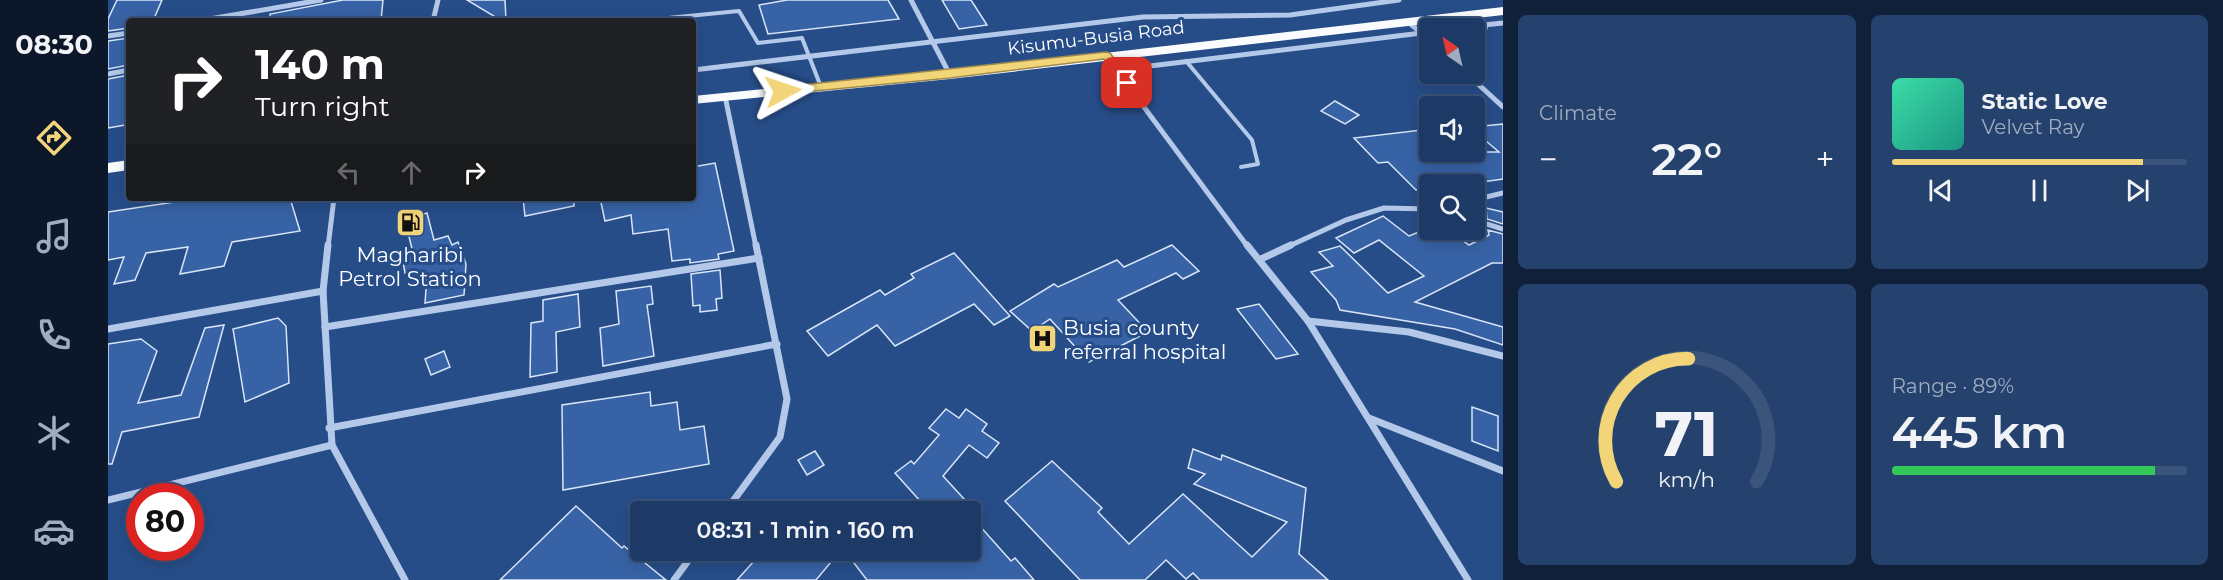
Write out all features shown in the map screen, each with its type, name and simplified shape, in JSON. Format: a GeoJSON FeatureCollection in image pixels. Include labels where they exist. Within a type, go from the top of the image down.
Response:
{"type":"FeatureCollection","features":[{"type":"Feature","properties":{"kind":"highway","name":"Kisumu-Busia Road"},"geometry":{"type":"LineString","coordinates":[[696,100],[950,75],[1503,11]]}},
{"type":"Feature","properties":{"kind":"highway"},"geometry":{"type":"LineString","coordinates":[[108,168],[126,165]]}},
{"type":"Feature","properties":{"kind":"street"},"geometry":{"type":"LineString","coordinates":[[216,18],[321,0]]}},
{"type":"Feature","properties":{"kind":"street"},"geometry":{"type":"LineString","coordinates":[[434,18],[438,0]]}},
{"type":"Feature","properties":{"kind":"street"},"geometry":{"type":"LineString","coordinates":[[911,0],[950,75]]}},
{"type":"Feature","properties":{"kind":"street"},"geometry":{"type":"LineString","coordinates":[[696,70],[1143,17],[1290,15],[1399,0]]}},
{"type":"Feature","properties":{"kind":"street"},"geometry":{"type":"LineString","coordinates":[[1408,22],[1419,31]]}},
{"type":"Feature","properties":{"kind":"street"},"geometry":{"type":"LineString","coordinates":[[1485,25],[1503,23]]}},
{"type":"Feature","properties":{"kind":"street"},"geometry":{"type":"LineString","coordinates":[[108,36],[126,33]]}},
{"type":"Feature","properties":{"kind":"street"},"geometry":{"type":"LineString","coordinates":[[1117,70],[1419,33]]}},
{"type":"Feature","properties":{"kind":"street"},"geometry":{"type":"LineString","coordinates":[[1106,56],[1218,208],[1261,259],[1308,321],[1462,574],[1468,580]]}},
{"type":"Feature","properties":{"kind":"street"},"geometry":{"type":"LineString","coordinates":[[108,74],[126,71]]}},
{"type":"Feature","properties":{"kind":"street"},"geometry":{"type":"LineString","coordinates":[[1480,84],[1503,107]]}},
{"type":"Feature","properties":{"kind":"street"},"geometry":{"type":"LineString","coordinates":[[724,96],[787,399],[780,437],[733,501]]}},
{"type":"Feature","properties":{"kind":"street"},"geometry":{"type":"LineString","coordinates":[[1485,197],[1503,193]]}},
{"type":"Feature","properties":{"kind":"street"},"geometry":{"type":"LineString","coordinates":[[334,201],[323,291],[329,428],[332,445],[405,580]]}},
{"type":"Feature","properties":{"kind":"street"},"geometry":{"type":"LineString","coordinates":[[1261,259],[1346,220],[1384,208],[1419,209]]}},
{"type":"Feature","properties":{"kind":"street"},"geometry":{"type":"LineString","coordinates":[[1485,223],[1503,229]]}},
{"type":"Feature","properties":{"kind":"street"},"geometry":{"type":"LineString","coordinates":[[325,327],[759,258]]}},
{"type":"Feature","properties":{"kind":"street"},"geometry":{"type":"LineString","coordinates":[[108,329],[323,291]]}},
{"type":"Feature","properties":{"kind":"street"},"geometry":{"type":"LineString","coordinates":[[1308,321],[1409,332],[1503,356]]}},
{"type":"Feature","properties":{"kind":"street"},"geometry":{"type":"LineString","coordinates":[[329,428],[777,344]]}},
{"type":"Feature","properties":{"kind":"street"},"geometry":{"type":"LineString","coordinates":[[1368,418],[1503,471]]}},
{"type":"Feature","properties":{"kind":"street"},"geometry":{"type":"LineString","coordinates":[[108,500],[332,445]]}},
{"type":"Feature","properties":{"kind":"street"},"geometry":{"type":"LineString","coordinates":[[674,580],[688,561]]}},
{"type":"Feature","properties":{"kind":"lane"},"geometry":{"type":"LineString","coordinates":[[668,18],[740,11],[758,43],[802,38],[811,56],[821,87]]}},
{"type":"Feature","properties":{"kind":"lane"},"geometry":{"type":"LineString","coordinates":[[1185,60],[1252,140],[1258,164],[1241,167]]}},
{"type":"Feature","properties":{"kind":"building"},"geometry":{"type":"Polygon","coordinates":[[[117,0],[162,0],[154,18],[126,18],[126,28],[108,31],[108,19],[117,0]]]}},
{"type":"Feature","properties":{"kind":"building"},"geometry":{"type":"Polygon","coordinates":[[[343,0],[383,0],[381,18],[270,18],[270,14],[343,0]]]}},
{"type":"Feature","properties":{"kind":"building"},"geometry":{"type":"Polygon","coordinates":[[[467,0],[505,0],[506,18],[497,18],[467,0]]]}},
{"type":"Feature","properties":{"kind":"building"},"geometry":{"type":"Polygon","coordinates":[[[787,0],[888,0],[899,19],[768,34],[759,5],[787,0]]]}},
{"type":"Feature","properties":{"kind":"building"},"geometry":{"type":"Polygon","coordinates":[[[942,0],[971,0],[987,25],[959,29],[942,0]]]}},
{"type":"Feature","properties":{"kind":"building"},"geometry":{"type":"Polygon","coordinates":[[[126,38],[126,66],[108,69],[108,41],[126,38]]]}},
{"type":"Feature","properties":{"kind":"building"},"geometry":{"type":"Polygon","coordinates":[[[126,76],[125,125],[108,128],[108,79],[126,76]]]}},
{"type":"Feature","properties":{"kind":"building"},"geometry":{"type":"Polygon","coordinates":[[[1335,101],[1359,115],[1345,124],[1321,111],[1335,101]]]}},
{"type":"Feature","properties":{"kind":"building"},"geometry":{"type":"Polygon","coordinates":[[[1503,124],[1503,179],[1485,182],[1485,174],[1419,174],[1419,190],[1416,190],[1388,162],[1378,163],[1354,138],[1419,130],[1419,162],[1485,162],[1485,152],[1499,152],[1485,140],[1485,126],[1503,124]]]}},
{"type":"Feature","properties":{"kind":"building"},"geometry":{"type":"Polygon","coordinates":[[[715,163],[734,251],[718,254],[719,259],[690,263],[690,259],[672,261],[668,229],[633,234],[631,215],[605,221],[601,201],[696,201],[696,166],[715,163]]]}},
{"type":"Feature","properties":{"kind":"building"},"geometry":{"type":"Polygon","coordinates":[[[181,201],[291,201],[300,231],[232,242],[224,266],[180,274],[188,247],[146,253],[135,280],[114,284],[124,257],[108,260],[108,212],[181,201]]]}},
{"type":"Feature","properties":{"kind":"building"},"geometry":{"type":"Polygon","coordinates":[[[523,201],[574,201],[574,206],[525,216],[523,201]]]}},
{"type":"Feature","properties":{"kind":"building"},"geometry":{"type":"Polygon","coordinates":[[[1486,208],[1503,212],[1503,224],[1487,219],[1486,208]]]}},
{"type":"Feature","properties":{"kind":"building"},"geometry":{"type":"Polygon","coordinates":[[[427,213],[434,240],[448,236],[452,245],[458,242],[466,264],[464,295],[425,303],[427,276],[414,281],[412,271],[405,273],[402,257],[413,253],[405,220],[427,213]]]}},
{"type":"Feature","properties":{"kind":"building"},"geometry":{"type":"Polygon","coordinates":[[[1383,216],[1409,236],[1419,232],[1419,240],[1462,240],[1469,245],[1485,240],[1485,237],[1489,235],[1488,230],[1503,234],[1503,263],[1492,263],[1415,302],[1503,327],[1503,345],[1455,329],[1340,310],[1336,300],[1311,272],[1333,266],[1319,252],[1340,246],[1388,293],[1424,276],[1379,240],[1354,253],[1336,238],[1383,216]]]}},
{"type":"Feature","properties":{"kind":"building"},"geometry":{"type":"Polygon","coordinates":[[[1172,245],[1199,271],[1183,279],[1176,273],[1118,300],[1148,332],[1089,362],[1050,319],[1032,331],[1010,311],[1054,284],[1058,287],[1117,260],[1124,267],[1172,245]]]}},
{"type":"Feature","properties":{"kind":"building"},"geometry":{"type":"Polygon","coordinates":[[[954,253],[1010,316],[994,325],[974,304],[895,346],[877,325],[828,356],[807,331],[880,290],[885,295],[914,278],[911,274],[954,253]]]}},
{"type":"Feature","properties":{"kind":"building"},"geometry":{"type":"Polygon","coordinates":[[[720,270],[722,298],[716,299],[717,310],[700,312],[700,305],[693,306],[691,274],[720,270]]]}},
{"type":"Feature","properties":{"kind":"building"},"geometry":{"type":"Polygon","coordinates":[[[651,286],[653,304],[647,305],[654,356],[603,366],[600,328],[619,324],[616,291],[651,286]]]}},
{"type":"Feature","properties":{"kind":"building"},"geometry":{"type":"Polygon","coordinates":[[[578,294],[580,327],[556,332],[557,372],[530,377],[531,323],[543,321],[543,300],[578,294]]]}},
{"type":"Feature","properties":{"kind":"building"},"geometry":{"type":"Polygon","coordinates":[[[1259,304],[1298,354],[1276,359],[1237,309],[1259,304]]]}},
{"type":"Feature","properties":{"kind":"building"},"geometry":{"type":"Polygon","coordinates":[[[278,318],[286,326],[289,383],[245,402],[233,329],[278,318]]]}},
{"type":"Feature","properties":{"kind":"building"},"geometry":{"type":"Polygon","coordinates":[[[224,325],[199,417],[122,432],[112,464],[108,464],[108,344],[141,339],[157,351],[138,403],[181,395],[205,328],[224,325]]]}},
{"type":"Feature","properties":{"kind":"building"},"geometry":{"type":"Polygon","coordinates":[[[444,351],[450,367],[431,375],[425,359],[444,351]]]}},
{"type":"Feature","properties":{"kind":"building"},"geometry":{"type":"Polygon","coordinates":[[[650,392],[651,406],[677,402],[680,430],[704,426],[709,464],[563,490],[562,405],[650,392]]]}},
{"type":"Feature","properties":{"kind":"building"},"geometry":{"type":"Polygon","coordinates":[[[1472,407],[1498,416],[1498,451],[1472,441],[1472,407]]]}},
{"type":"Feature","properties":{"kind":"building"},"geometry":{"type":"Polygon","coordinates":[[[946,409],[959,418],[966,409],[987,424],[982,431],[999,443],[987,458],[969,445],[943,476],[966,501],[920,501],[895,473],[911,461],[914,464],[939,435],[929,428],[946,409]]]}},
{"type":"Feature","properties":{"kind":"building"},"geometry":{"type":"Polygon","coordinates":[[[1193,449],[1221,460],[1222,455],[1306,488],[1299,554],[1328,580],[1200,580],[1193,573],[1186,579],[1166,560],[1145,580],[1080,580],[1005,501],[1052,461],[1102,508],[1098,512],[1129,544],[1183,494],[1252,557],[1287,522],[1194,484],[1205,474],[1188,468],[1193,449]]]}},
{"type":"Feature","properties":{"kind":"building"},"geometry":{"type":"Polygon","coordinates":[[[815,451],[824,465],[807,475],[798,460],[815,451]]]}},
{"type":"Feature","properties":{"kind":"building"},"geometry":{"type":"Polygon","coordinates":[[[576,506],[622,548],[624,546],[630,551],[630,561],[643,561],[666,580],[500,580],[576,506]]]}},
{"type":"Feature","properties":{"kind":"building"},"geometry":{"type":"Polygon","coordinates":[[[981,527],[1011,561],[1015,558],[1034,580],[867,580],[852,561],[981,561],[981,527]]]}},
{"type":"Feature","properties":{"kind":"building"},"geometry":{"type":"Polygon","coordinates":[[[754,561],[832,561],[816,580],[737,580],[754,561]]]}},
{"type":"Feature","properties":{"kind":"place","name":"Magharibi Petrol Station"},"geometry":{"type":"Point","coordinates":[410,223]}},
{"type":"Feature","properties":{"kind":"place","name":"Busia county referral hospital"},"geometry":{"type":"Point","coordinates":[1042,339]}},
{"type":"Feature","properties":{"kind":"route"},"geometry":{"type":"LineString","coordinates":[[783,91],[950,75],[1106,56],[1127,83]]}}]}
